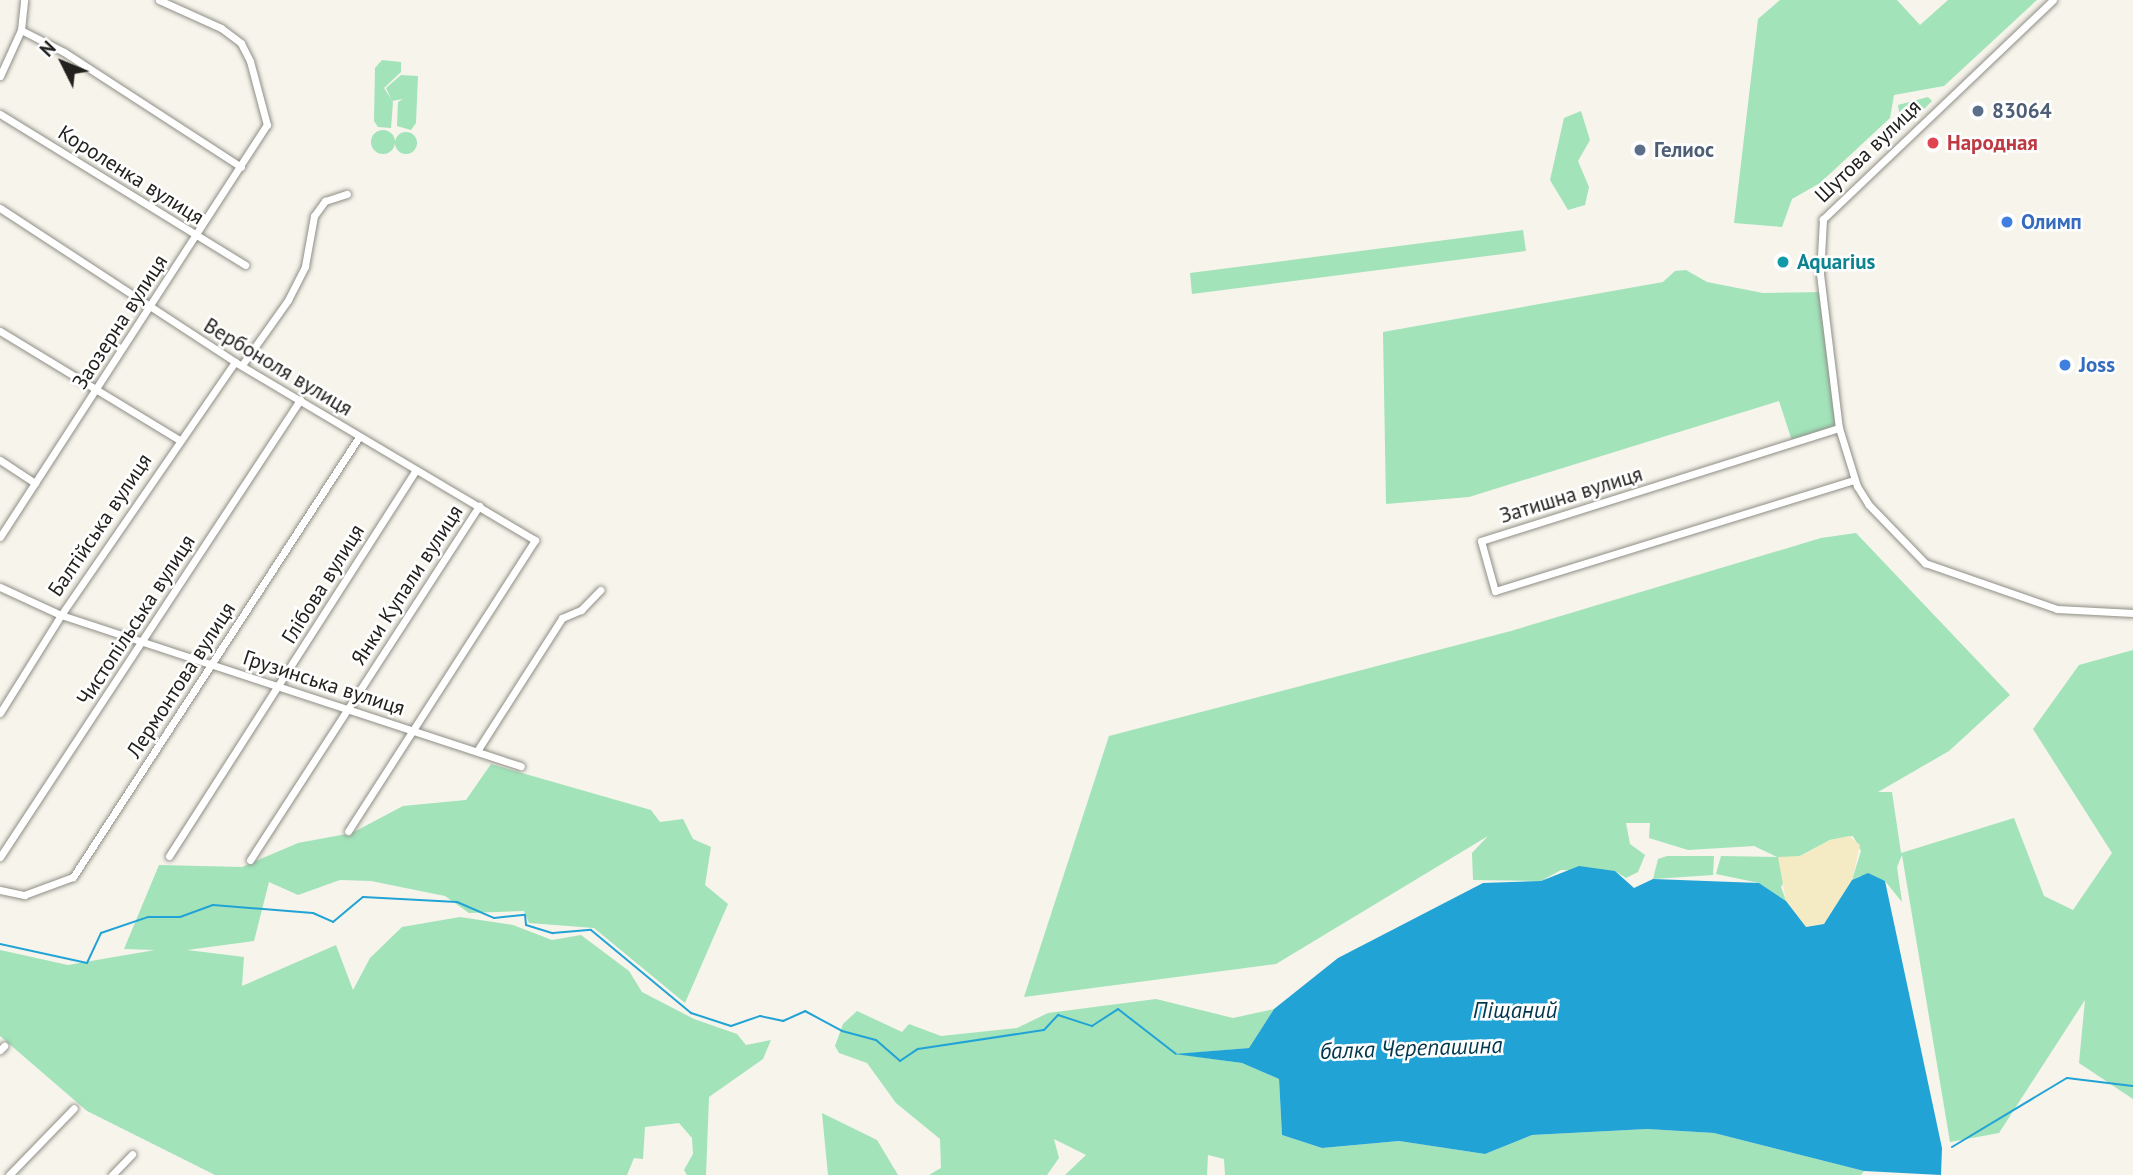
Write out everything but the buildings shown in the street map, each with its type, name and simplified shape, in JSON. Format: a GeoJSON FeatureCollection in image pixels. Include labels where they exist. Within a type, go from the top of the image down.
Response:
{"type":"FeatureCollection","features":[{"type":"Feature","properties":{"kind":"street"},"geometry":{"type":"LineString","coordinates":[[0,76],[21,30],[24,0]]}},
{"type":"Feature","properties":{"kind":"street","name":"Заозерна вулиця"},"geometry":{"type":"LineString","coordinates":[[0,537],[197,237],[267,125],[250,61],[241,43],[221,28],[159,0]]}},
{"type":"Feature","properties":{"kind":"street","name":"Шутова вулиця"},"geometry":{"type":"LineString","coordinates":[[2053,0],[1823,219],[1820,274],[1839,428],[1854,480],[1875,515],[1925,563],[2057,609],[2133,613]]}},
{"type":"Feature","properties":{"kind":"street"},"geometry":{"type":"LineString","coordinates":[[21,30],[64,52],[241,167]]}},
{"type":"Feature","properties":{"kind":"street","name":"Короленка вулиця"},"geometry":{"type":"LineString","coordinates":[[0,114],[245,265]]}},
{"type":"Feature","properties":{"kind":"street","name":"Балтійська вулиця"},"geometry":{"type":"LineString","coordinates":[[0,713],[61,615],[179,440],[288,300],[305,266],[314,216],[325,201],[347,194]]}},
{"type":"Feature","properties":{"kind":"street","name":"Вербоноля вулиця"},"geometry":{"type":"LineString","coordinates":[[0,208],[150,308],[359,437],[531,535],[532,550],[415,730]]}},
{"type":"Feature","properties":{"kind":"street"},"geometry":{"type":"LineString","coordinates":[[0,331],[96,392],[179,440]]}},
{"type":"Feature","properties":{"kind":"street","name":"Чистопільська вулиця"},"geometry":{"type":"LineString","coordinates":[[0,858],[300,400]]}},
{"type":"Feature","properties":{"kind":"street","name":"Затишна вулиця"},"geometry":{"type":"LineString","coordinates":[[1839,428],[1481,541],[1495,591],[1854,480]]}},
{"type":"Feature","properties":{"kind":"street","name":"Лермонтова вулиця"},"geometry":{"type":"LineString","coordinates":[[0,890],[24,895],[73,877],[359,437]]}},
{"type":"Feature","properties":{"kind":"street"},"geometry":{"type":"LineString","coordinates":[[0,460],[35,483]]}},
{"type":"Feature","properties":{"kind":"street","name":"Глібова вулиця"},"geometry":{"type":"LineString","coordinates":[[169,856],[279,688],[415,471]]}},
{"type":"Feature","properties":{"kind":"street","name":"Янки Купали вулиця"},"geometry":{"type":"LineString","coordinates":[[250,860],[479,506]]}},
{"type":"Feature","properties":{"kind":"street","name":"Грузинська вулиця"},"geometry":{"type":"LineString","coordinates":[[0,587],[61,615],[521,766]]}},
{"type":"Feature","properties":{"kind":"street"},"geometry":{"type":"LineString","coordinates":[[477,751],[547,648],[562,618],[581,610],[600,590]]}},
{"type":"Feature","properties":{"kind":"street"},"geometry":{"type":"LineString","coordinates":[[348,831],[415,730]]}},
{"type":"Feature","properties":{"kind":"street"},"geometry":{"type":"LineString","coordinates":[[9,1175],[74,1108]]}},
{"type":"Feature","properties":{"kind":"street"},"geometry":{"type":"LineString","coordinates":[[112,1175],[132,1154]]}},
{"type":"Feature","properties":{"kind":"green space"},"geometry":{"type":"Polygon","coordinates":[[[1780,0],[1897,0],[1920,25],[1948,0],[2037,0],[1944,86],[1894,95],[1890,118],[1820,183],[1792,199],[1782,227],[1734,223],[1758,19],[1780,0]]]}},
{"type":"Feature","properties":{"kind":"green space"},"geometry":{"type":"Polygon","coordinates":[[[382,60],[401,62],[401,72],[384,88],[393,102],[391,128],[378,127],[374,121],[375,68],[382,60]]]}},
{"type":"Feature","properties":{"kind":"green space"},"geometry":{"type":"Polygon","coordinates":[[[401,75],[418,76],[416,123],[411,130],[397,126],[398,102],[403,99],[392,101],[386,88],[401,75]]]}},
{"type":"Feature","properties":{"kind":"green space"},"geometry":{"type":"Polygon","coordinates":[[[1928,97],[1932,101],[1914,119],[1900,118],[1898,105],[1928,97]]]}},
{"type":"Feature","properties":{"kind":"green space"},"geometry":{"type":"Polygon","coordinates":[[[1581,111],[1590,140],[1578,161],[1589,187],[1585,205],[1568,210],[1550,180],[1564,118],[1581,111]]]}},
{"type":"Feature","properties":{"kind":"green space"},"geometry":{"type":"Polygon","coordinates":[[[383,130],[391,134],[395,142],[391,150],[383,154],[375,150],[371,142],[375,134],[383,130]]]}},
{"type":"Feature","properties":{"kind":"green space"},"geometry":{"type":"Polygon","coordinates":[[[406,132],[414,135],[417,143],[414,151],[406,154],[398,151],[395,143],[398,135],[406,132]]]}},
{"type":"Feature","properties":{"kind":"green space"},"geometry":{"type":"Polygon","coordinates":[[[1523,230],[1526,251],[1192,294],[1190,273],[1523,230]]]}},
{"type":"Feature","properties":{"kind":"green space"},"geometry":{"type":"Polygon","coordinates":[[[1686,270],[1707,282],[1763,293],[1823,292],[1839,428],[1793,444],[1779,401],[1469,497],[1386,504],[1383,332],[1663,282],[1675,271],[1686,270]]]}},
{"type":"Feature","properties":{"kind":"green space"},"geometry":{"type":"Polygon","coordinates":[[[1856,533],[2010,695],[1949,751],[1878,792],[1892,792],[1901,853],[2014,818],[2044,896],[2073,910],[2112,853],[2033,729],[2079,665],[2133,650],[2133,1099],[2079,1063],[2085,1000],[1999,1133],[1950,1142],[1902,855],[1897,867],[1902,902],[1885,881],[1860,876],[1852,880],[1861,851],[1853,836],[1830,840],[1800,856],[1781,887],[1786,901],[1759,883],[1716,874],[1721,856],[1777,857],[1754,846],[1688,850],[1649,838],[1650,823],[1626,823],[1630,844],[1645,855],[1638,872],[1626,878],[1615,871],[1561,870],[1541,881],[1473,880],[1472,853],[1488,836],[1276,964],[1024,997],[1109,736],[1511,631],[1821,538],[1856,533]]]}},
{"type":"Feature","properties":{"kind":"green space"},"geometry":{"type":"Polygon","coordinates":[[[491,764],[651,810],[660,822],[683,819],[693,839],[711,847],[705,885],[728,904],[685,1003],[594,928],[529,923],[524,911],[469,913],[445,896],[371,881],[340,880],[298,895],[269,882],[254,941],[187,950],[244,957],[242,986],[336,945],[353,990],[370,958],[402,927],[460,917],[513,925],[552,940],[581,935],[629,971],[642,992],[694,1019],[737,1034],[746,1045],[771,1040],[763,1059],[709,1097],[706,1175],[687,1175],[684,1170],[693,1154],[692,1138],[679,1123],[645,1127],[643,1159],[634,1158],[627,1175],[215,1175],[87,1111],[0,1036],[0,950],[68,965],[155,950],[124,949],[159,865],[242,867],[298,843],[352,833],[403,806],[466,800],[491,764]]]}},
{"type":"Feature","properties":{"kind":"green space"},"geometry":{"type":"Polygon","coordinates":[[[1667,856],[1714,856],[1713,875],[1653,879],[1658,859],[1667,856]]]}},
{"type":"Feature","properties":{"kind":"green space"},"geometry":{"type":"Polygon","coordinates":[[[1156,999],[1233,1018],[1274,1009],[1249,1048],[1178,1054],[1242,1063],[1279,1079],[1282,1135],[1322,1148],[1399,1141],[1485,1154],[1532,1135],[1647,1129],[1714,1133],[1864,1171],[1861,1175],[1225,1175],[1224,1159],[1208,1155],[1207,1175],[1065,1175],[1086,1155],[1054,1139],[1059,1158],[1047,1175],[929,1175],[941,1168],[940,1139],[896,1103],[867,1063],[839,1053],[835,1046],[843,1024],[857,1011],[902,1032],[909,1024],[941,1036],[1017,1028],[1048,1013],[1156,999]]]}},
{"type":"Feature","properties":{"kind":"green space"},"geometry":{"type":"Polygon","coordinates":[[[822,1113],[877,1140],[898,1175],[828,1175],[822,1113]]]}},
{"type":"Feature","properties":{"kind":"sand"},"geometry":{"type":"Polygon","coordinates":[[[1849,836],[1860,845],[1852,880],[1824,924],[1805,927],[1786,901],[1778,857],[1800,856],[1830,840],[1849,836]]]}},
{"type":"Feature","properties":{"kind":"water","name":"Піщаний"},"geometry":{"type":"Polygon","coordinates":[[[1579,866],[1615,871],[1634,888],[1653,879],[1759,883],[1786,901],[1806,927],[1824,924],[1852,880],[1868,873],[1885,881],[1942,1148],[1941,1175],[1864,1171],[1714,1133],[1647,1129],[1532,1135],[1485,1154],[1399,1141],[1322,1148],[1282,1135],[1279,1079],[1242,1063],[1174,1054],[1249,1048],[1274,1009],[1338,958],[1483,883],[1541,881],[1579,866]]]}},
{"type":"Feature","properties":{"kind":"waterway","name":"балка Черепашина"},"geometry":{"type":"LineString","coordinates":[[0,944],[87,963],[101,933],[148,917],[180,917],[213,905],[313,913],[333,922],[363,897],[457,902],[494,918],[525,915],[526,925],[553,933],[591,930],[691,1013],[731,1026],[760,1016],[783,1021],[805,1011],[842,1031],[876,1040],[900,1061],[918,1049],[1044,1030],[1058,1015],[1092,1026],[1118,1009],[1176,1054]]}},
{"type":"Feature","properties":{"kind":"waterway","name":"балка Черепашина"},"geometry":{"type":"LineString","coordinates":[[1952,1147],[2067,1078],[2133,1086]]}},
{"type":"Feature","properties":{"kind":"place","name":"83064"},"geometry":{"type":"Point","coordinates":[1978,111]}},
{"type":"Feature","properties":{"kind":"place","name":"Народная"},"geometry":{"type":"Point","coordinates":[1933,143]}},
{"type":"Feature","properties":{"kind":"place","name":"Гелиос"},"geometry":{"type":"Point","coordinates":[1640,150]}},
{"type":"Feature","properties":{"kind":"place","name":"Олимп"},"geometry":{"type":"Point","coordinates":[2007,222]}},
{"type":"Feature","properties":{"kind":"place","name":"Aquarius"},"geometry":{"type":"Point","coordinates":[1783,262]}},
{"type":"Feature","properties":{"kind":"place","name":"Joss"},"geometry":{"type":"Point","coordinates":[2065,365]}}]}
